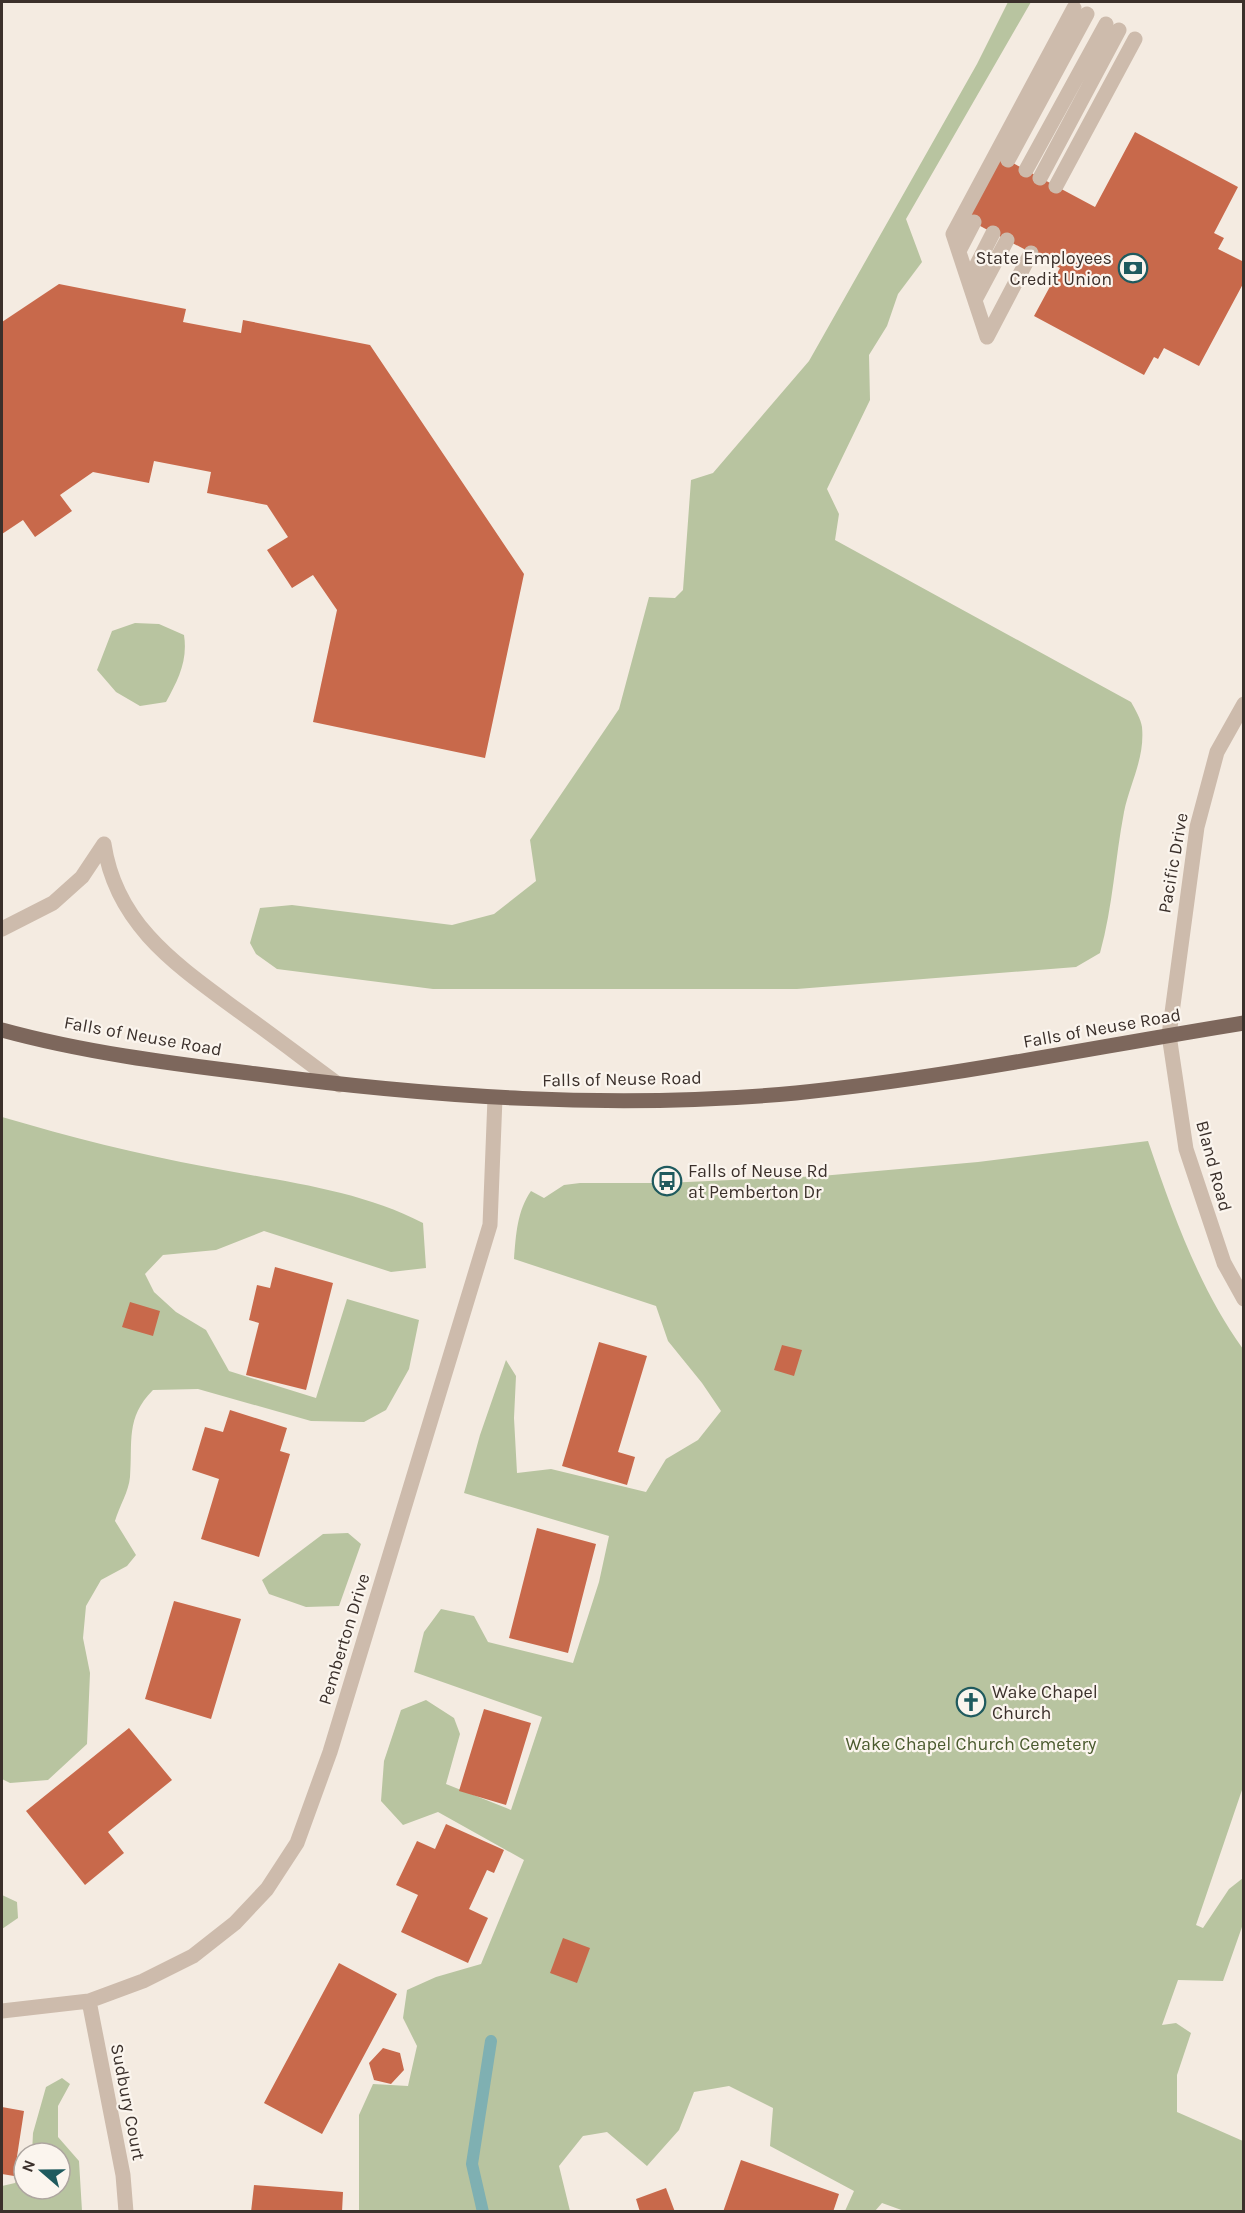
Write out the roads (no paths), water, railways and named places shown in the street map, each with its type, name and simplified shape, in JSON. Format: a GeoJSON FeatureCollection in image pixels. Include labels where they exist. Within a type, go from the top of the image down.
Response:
{"type":"FeatureCollection","features":[{"type":"Feature","properties":{"kind":"main road","name":"Falls of Neuse Road"},"geometry":{"type":"LineString","coordinates":[[2,1030],[194,1066],[339,1085],[495,1098],[667,1099],[794,1093],[965,1072],[1244,1023]]}},
{"type":"Feature","properties":{"kind":"street"},"geometry":{"type":"LineString","coordinates":[[1008,160],[1081,11],[953,234],[985,331],[1027,251]]}},
{"type":"Feature","properties":{"kind":"street"},"geometry":{"type":"LineString","coordinates":[[1033,174],[1113,27]]}},
{"type":"Feature","properties":{"kind":"street"},"geometry":{"type":"LineString","coordinates":[[1060,189],[1139,40]]}},
{"type":"Feature","properties":{"kind":"street"},"geometry":{"type":"LineString","coordinates":[[959,251],[974,222]]}},
{"type":"Feature","properties":{"kind":"street"},"geometry":{"type":"LineString","coordinates":[[969,280],[1000,236],[975,300]]}},
{"type":"Feature","properties":{"kind":"street","name":"Pacific Drive"},"geometry":{"type":"LineString","coordinates":[[1169,1035],[1197,827],[1217,752],[1244,704]]}},
{"type":"Feature","properties":{"kind":"street"},"geometry":{"type":"LineString","coordinates":[[2,929],[53,903],[82,877],[104,844],[108,868],[122,902],[152,943],[182,969],[339,1085]]}},
{"type":"Feature","properties":{"kind":"street","name":"Bland Road"},"geometry":{"type":"LineString","coordinates":[[1169,1035],[1186,1149],[1224,1263],[1244,1299]]}},
{"type":"Feature","properties":{"kind":"street","name":"Pemberton Drive"},"geometry":{"type":"LineString","coordinates":[[2,2011],[89,2001],[143,1981],[202,1949],[235,1923],[267,1889],[297,1843],[330,1752],[490,1225],[495,1098]]}},
{"type":"Feature","properties":{"kind":"street","name":"Sudbury Court"},"geometry":{"type":"LineString","coordinates":[[89,2001],[123,2175],[126,2211]]}},
{"type":"Feature","properties":{"kind":"waterway"},"geometry":{"type":"LineString","coordinates":[[483,2212],[472,2164],[491,2041]]}},
{"type":"Feature","properties":{"kind":"place","name":"State Employees Credit Union"},"geometry":{"type":"Point","coordinates":[1133,268]}},
{"type":"Feature","properties":{"kind":"place","name":"Falls of Neuse Rd at Pemberton Dr"},"geometry":{"type":"Point","coordinates":[667,1181]}},
{"type":"Feature","properties":{"kind":"place","name":"Wake Chapel Church"},"geometry":{"type":"Point","coordinates":[971,1702]}},
{"type":"Feature","properties":{"kind":"park label","name":"Wake Chapel Church Cemetery"},"geometry":{"type":"Point","coordinates":[971,1744]}}]}
